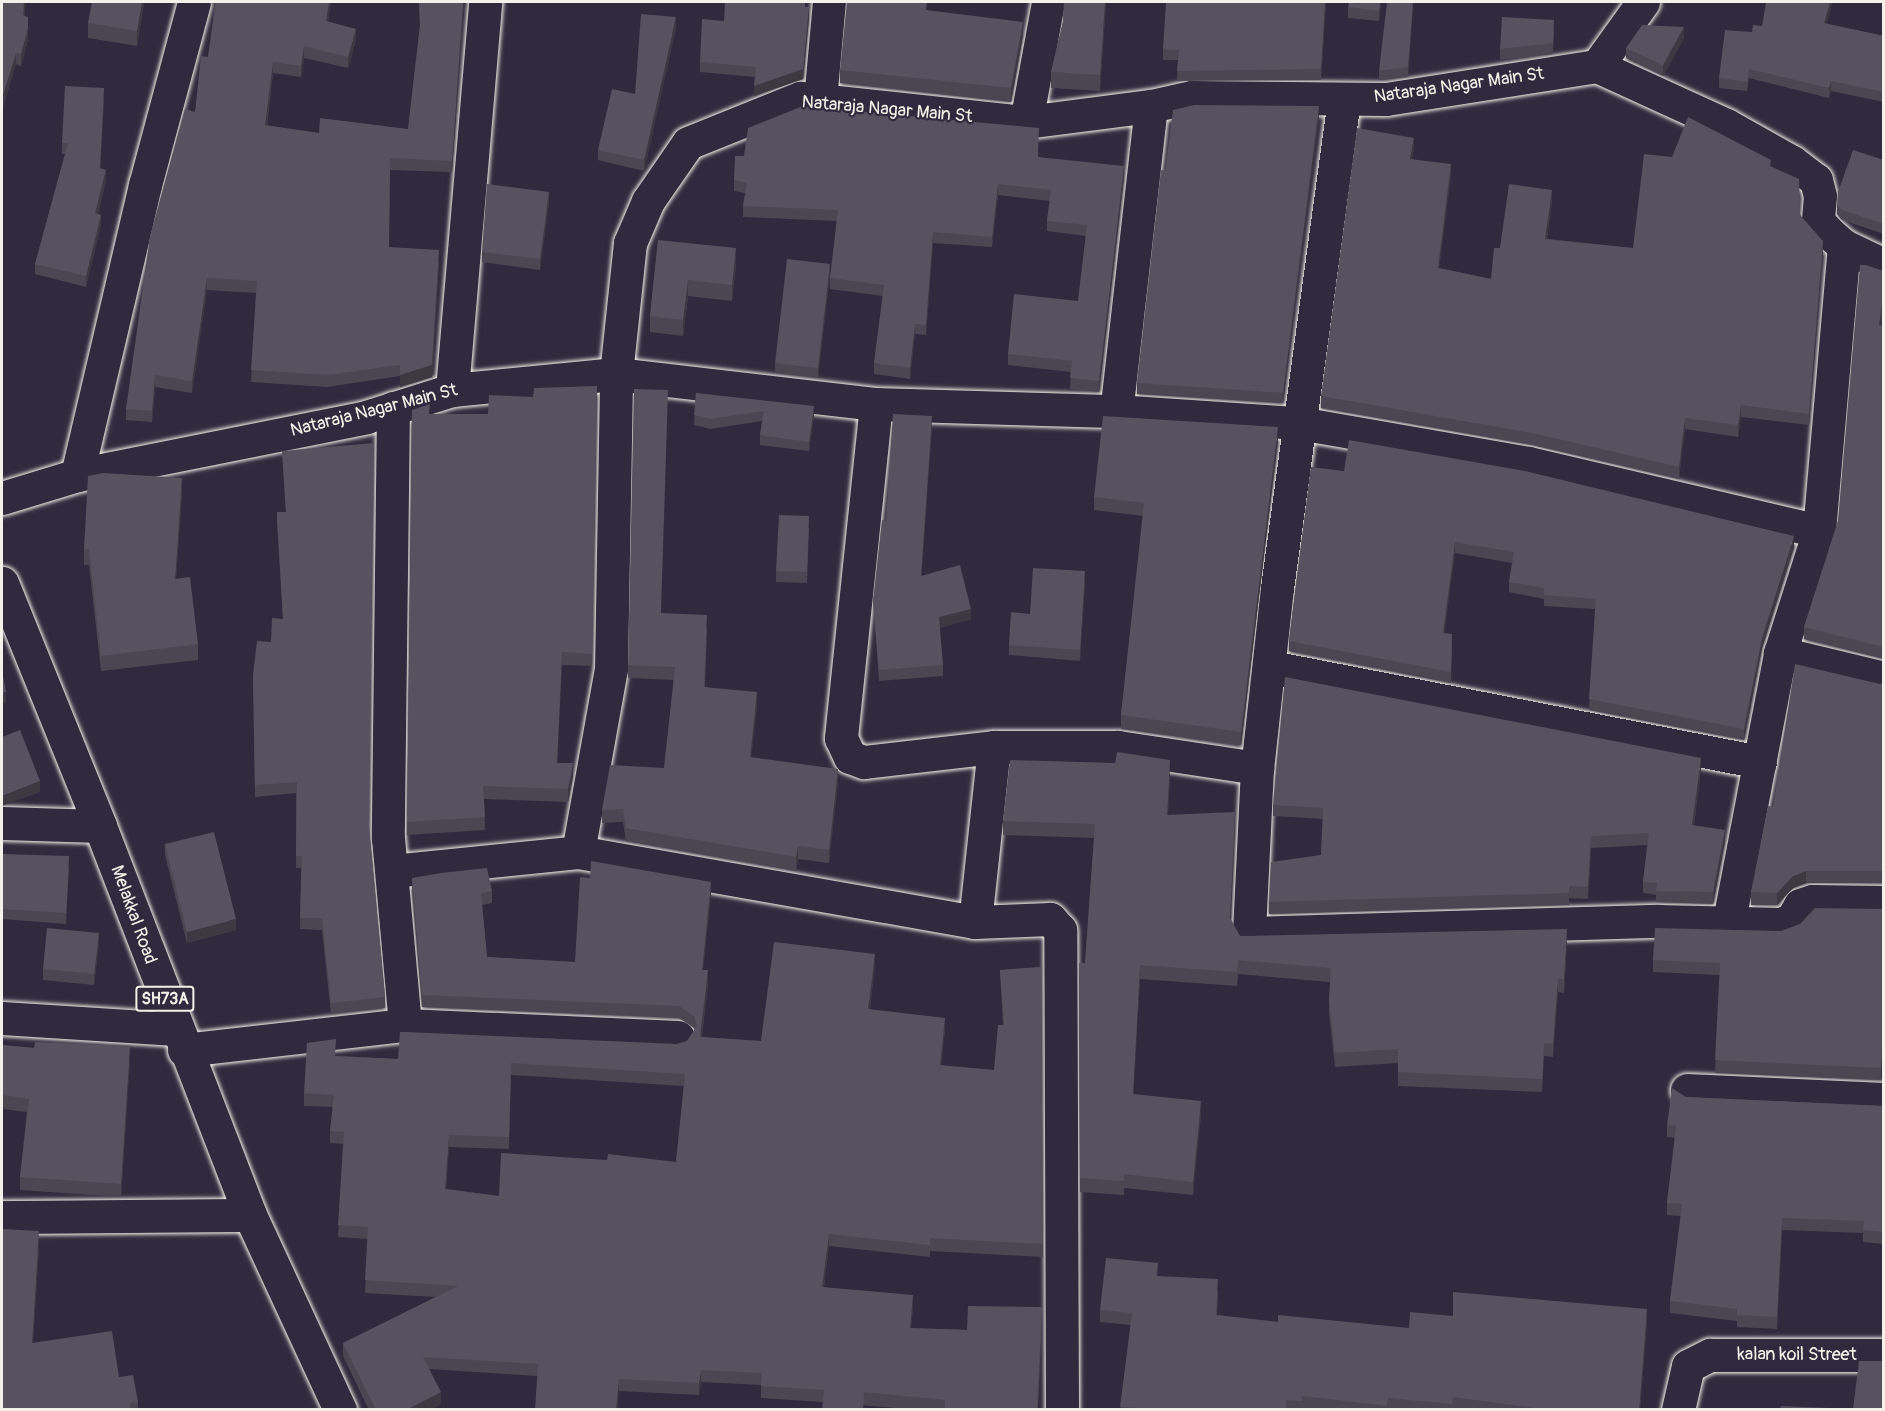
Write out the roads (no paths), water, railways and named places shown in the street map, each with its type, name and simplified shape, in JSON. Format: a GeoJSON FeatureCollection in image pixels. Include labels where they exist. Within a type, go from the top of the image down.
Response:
{"type":"FeatureCollection","features":[{"type":"Feature","properties":{"kind":"street"},"geometry":{"type":"LineString","coordinates":[[77,475],[145,184],[194,2]]}},
{"type":"Feature","properties":{"kind":"street"},"geometry":{"type":"LineString","coordinates":[[452,390],[485,2]]}},
{"type":"Feature","properties":{"kind":"street"},"geometry":{"type":"LineString","coordinates":[[820,100],[829,2]]}},
{"type":"Feature","properties":{"kind":"street"},"geometry":{"type":"LineString","coordinates":[[1026,122],[1048,2]]}},
{"type":"Feature","properties":{"kind":"street"},"geometry":{"type":"LineString","coordinates":[[1643,2],[1597,66],[1726,125],[1792,162],[1816,180],[1820,196],[1818,221],[1844,246],[1884,265]]}},
{"type":"Feature","properties":{"kind":"street","name":"Nataraja Nagar Main St"},"geometry":{"type":"LineString","coordinates":[[2,498],[77,475],[393,408],[452,390],[616,374],[630,243],[648,201],[688,143],[800,98],[1026,122],[1151,106],[1192,97],[1386,99],[1597,66]]}},
{"type":"Feature","properties":{"kind":"street"},"geometry":{"type":"LineString","coordinates":[[1344,99],[1299,423],[1257,768],[1249,933],[1729,921],[1781,924],[1792,919],[1800,905],[1812,901],[1884,902]]}},
{"type":"Feature","properties":{"kind":"street"},"geometry":{"type":"LineString","coordinates":[[1116,411],[1151,106]]}},
{"type":"Feature","properties":{"kind":"street"},"geometry":{"type":"LineString","coordinates":[[1729,921],[1780,654],[1819,531],[1844,246]]}},
{"type":"Feature","properties":{"kind":"street"},"geometry":{"type":"LineString","coordinates":[[578,852],[611,669],[616,374],[876,404],[1116,411],[1299,423],[1529,463],[1819,531]]}},
{"type":"Feature","properties":{"kind":"street"},"geometry":{"type":"LineString","coordinates":[[876,404],[841,738],[850,757],[864,762],[994,747],[1118,747],[1257,768]]}},
{"type":"Feature","properties":{"kind":"street"},"geometry":{"type":"LineString","coordinates":[[393,408],[388,838],[405,1024]]}},
{"type":"Feature","properties":{"kind":"street","name":"Melakkal Road"},"geometry":{"type":"LineString","coordinates":[[2,583],[100,826],[249,1215],[340,1410]]}},
{"type":"Feature","properties":{"kind":"street"},"geometry":{"type":"LineString","coordinates":[[1780,654],[1884,678]]}},
{"type":"Feature","properties":{"kind":"street"},"geometry":{"type":"LineString","coordinates":[[1271,667],[1760,762]]}},
{"type":"Feature","properties":{"kind":"street"},"geometry":{"type":"LineString","coordinates":[[975,922],[994,747]]}},
{"type":"Feature","properties":{"kind":"street"},"geometry":{"type":"LineString","coordinates":[[2,824],[100,826]]}},
{"type":"Feature","properties":{"kind":"street"},"geometry":{"type":"LineString","coordinates":[[392,871],[578,852],[975,922],[1050,919],[1060,930],[1062,1410]]}},
{"type":"Feature","properties":{"kind":"street"},"geometry":{"type":"LineString","coordinates":[[2,1018],[180,1039],[405,1024],[678,1036]]}},
{"type":"Feature","properties":{"kind":"street"},"geometry":{"type":"LineString","coordinates":[[1687,1090],[1884,1099]]}},
{"type":"Feature","properties":{"kind":"street"},"geometry":{"type":"LineString","coordinates":[[2,1217],[249,1215]]}},
{"type":"Feature","properties":{"kind":"street","name":"kalan koil Street"},"geometry":{"type":"LineString","coordinates":[[1678,1410],[1688,1366],[1710,1355],[1884,1355]]}}]}
